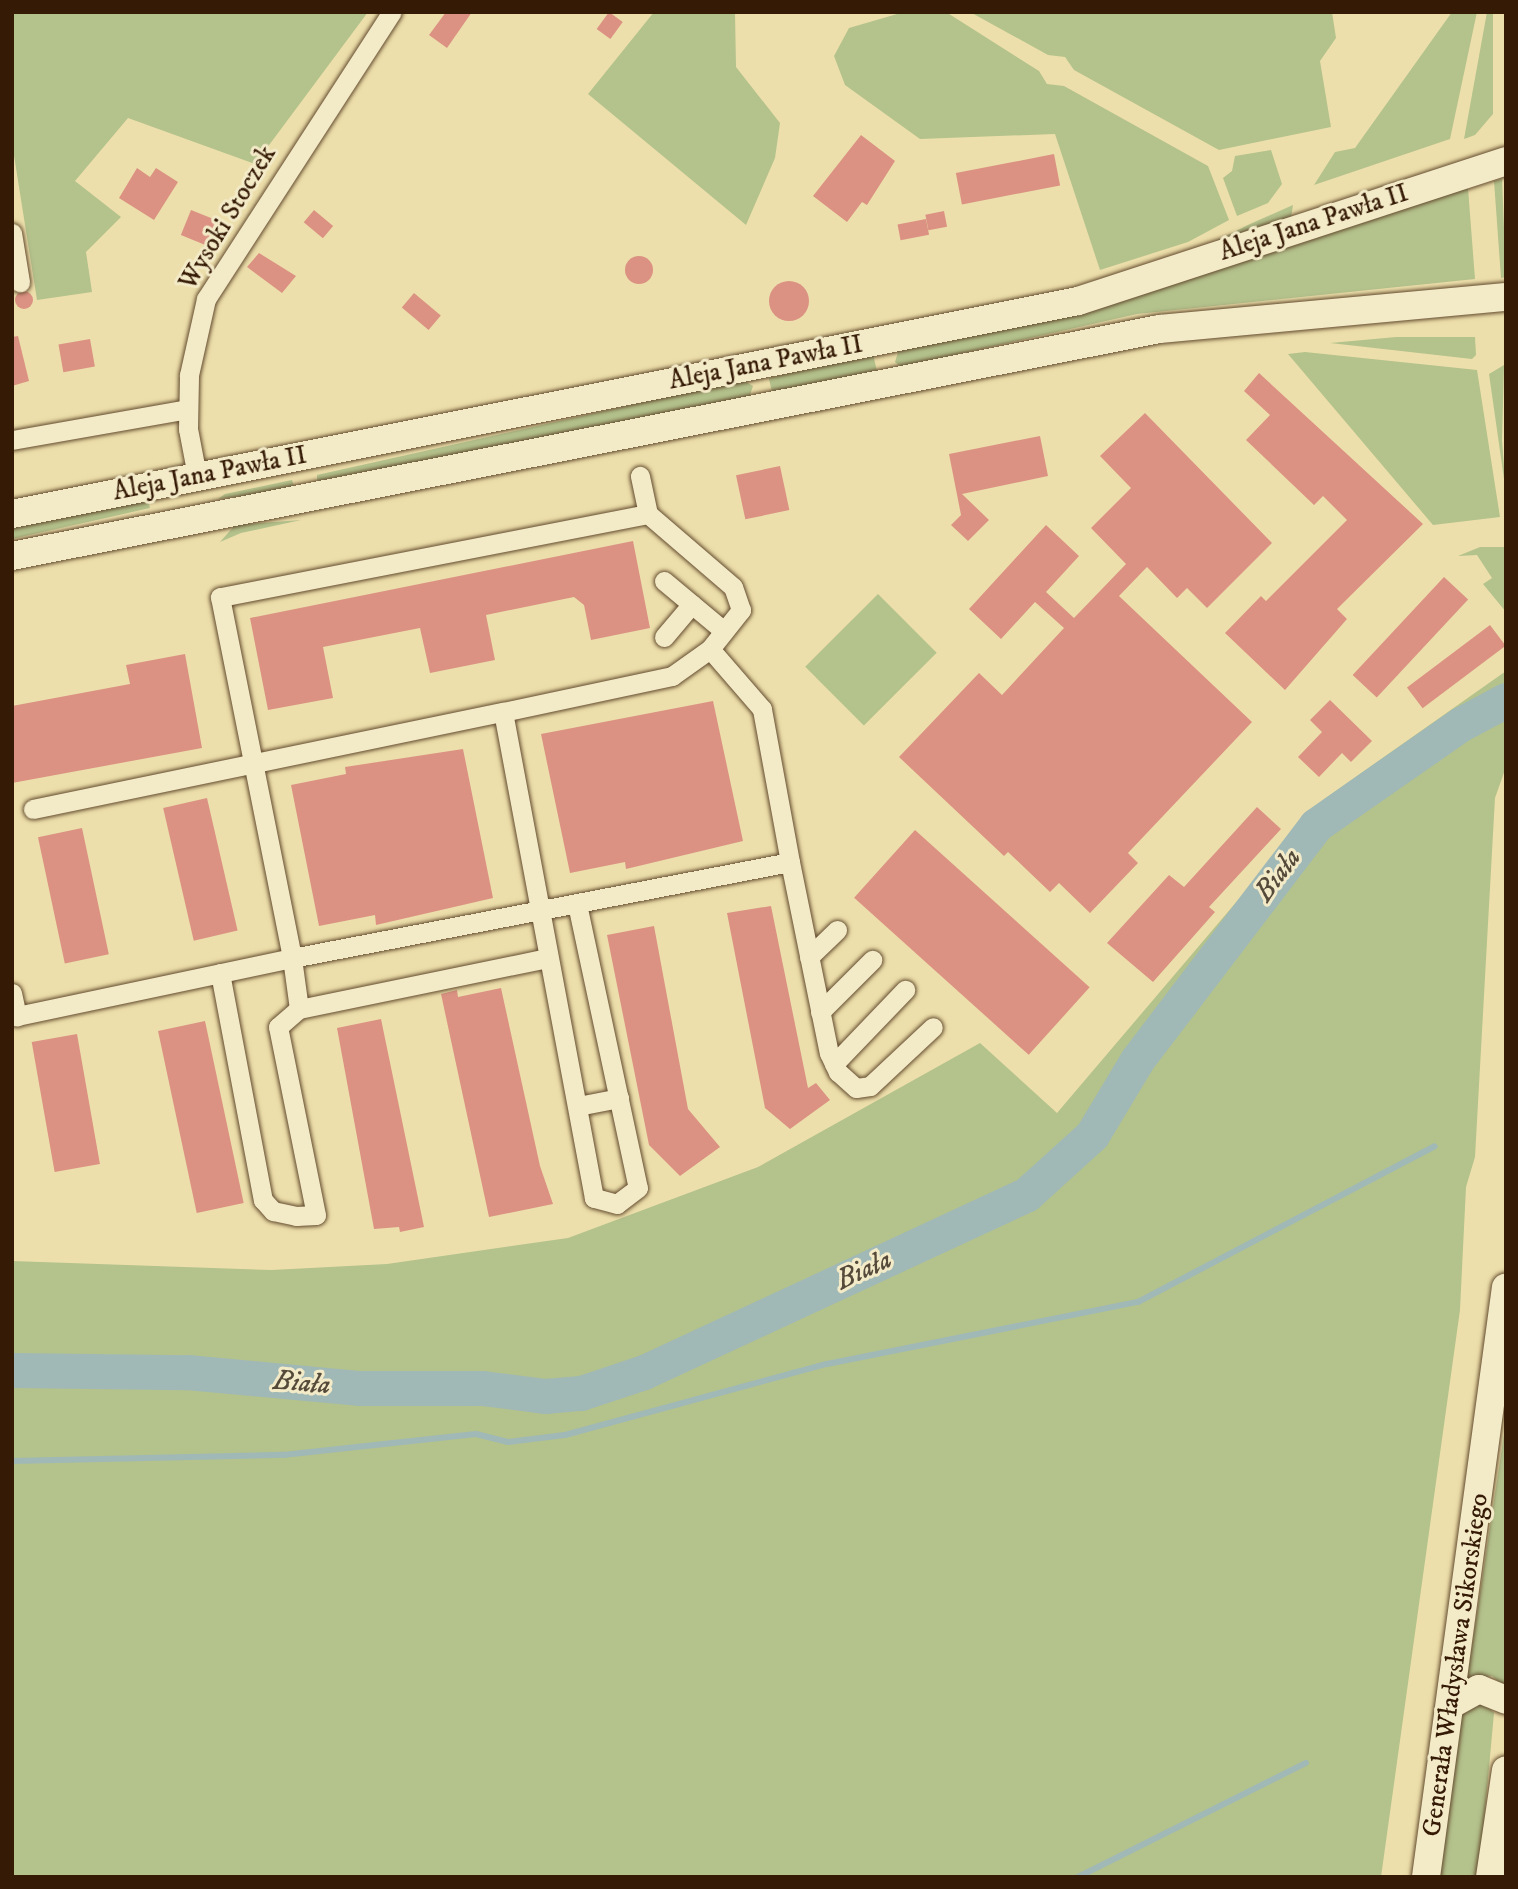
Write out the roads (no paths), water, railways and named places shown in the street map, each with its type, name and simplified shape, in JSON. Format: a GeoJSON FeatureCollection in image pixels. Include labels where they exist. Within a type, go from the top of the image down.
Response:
{"type":"FeatureCollection","features":[{"type":"Feature","properties":{"kind":"main road","name":"Aleja Jana Pawła II"},"geometry":{"type":"LineString","coordinates":[[12,513],[1078,301],[1506,161]]}},
{"type":"Feature","properties":{"kind":"main road","name":"Aleja Jana Pawła II"},"geometry":{"type":"LineString","coordinates":[[12,556],[1160,329],[1506,297]]}},
{"type":"Feature","properties":{"kind":"main road"},"geometry":{"type":"LineString","coordinates":[[303,456],[310,497]]}},
{"type":"Feature","properties":{"kind":"main road"},"geometry":{"type":"LineString","coordinates":[[197,476],[202,517]]}},
{"type":"Feature","properties":{"kind":"main road","name":"Generała Władysława Sikorskiego"},"geometry":{"type":"LineString","coordinates":[[1426,1877],[1506,1287]]}},
{"type":"Feature","properties":{"kind":"main road"},"geometry":{"type":"LineString","coordinates":[[1450,1705],[1479,1689],[1506,1700]]}},
{"type":"Feature","properties":{"kind":"main road"},"geometry":{"type":"LineString","coordinates":[[1490,1877],[1506,1770]]}},
{"type":"Feature","properties":{"kind":"street","name":"Wysoki Stoczek"},"geometry":{"type":"LineString","coordinates":[[197,476],[187,409],[194,340],[221,270],[392,12]]}},
{"type":"Feature","properties":{"kind":"street"},"geometry":{"type":"LineString","coordinates":[[12,233],[20,282]]}},
{"type":"Feature","properties":{"kind":"street"},"geometry":{"type":"LineString","coordinates":[[12,440],[187,409]]}},
{"type":"Feature","properties":{"kind":"street"},"geometry":{"type":"LineString","coordinates":[[33,809],[672,676],[710,649],[741,610],[733,587],[648,514],[640,476]]}},
{"type":"Feature","properties":{"kind":"street"},"geometry":{"type":"LineString","coordinates":[[299,1009],[256,762],[220,597],[648,514]]}},
{"type":"Feature","properties":{"kind":"street"},"geometry":{"type":"LineString","coordinates":[[664,581],[724,631]]}},
{"type":"Feature","properties":{"kind":"street"},"geometry":{"type":"LineString","coordinates":[[664,637],[692,604]]}},
{"type":"Feature","properties":{"kind":"street"},"geometry":{"type":"LineString","coordinates":[[710,649],[762,709],[808,957],[834,1065],[856,1088],[870,1086],[933,1027]]}},
{"type":"Feature","properties":{"kind":"street"},"geometry":{"type":"LineString","coordinates":[[503,712],[537,912],[578,1106],[594,1198],[617,1204],[638,1188],[577,904]]}},
{"type":"Feature","properties":{"kind":"street"},"geometry":{"type":"LineString","coordinates":[[12,993],[14,1017],[292,958],[790,862]]}},
{"type":"Feature","properties":{"kind":"street"},"geometry":{"type":"LineString","coordinates":[[808,957],[837,930]]}},
{"type":"Feature","properties":{"kind":"street"},"geometry":{"type":"LineString","coordinates":[[220,973],[263,1200],[273,1211],[296,1216],[316,1215],[278,1027],[299,1009],[547,958]]}},
{"type":"Feature","properties":{"kind":"street"},"geometry":{"type":"LineString","coordinates":[[820,1012],[872,960]]}},
{"type":"Feature","properties":{"kind":"street"},"geometry":{"type":"LineString","coordinates":[[834,1065],[905,990]]}},
{"type":"Feature","properties":{"kind":"street"},"geometry":{"type":"LineString","coordinates":[[578,1106],[619,1097]]}},
{"type":"Feature","properties":{"kind":"waterway","name":"Biała"},"geometry":{"type":"LineString","coordinates":[[12,1370],[187,1372],[360,1388],[482,1388],[545,1396],[581,1393],[644,1372],[1027,1194],[1092,1135],[1137,1060],[1316,825],[1461,724],[1506,700]]}},
{"type":"Feature","properties":{"kind":"waterway"},"geometry":{"type":"LineString","coordinates":[[12,1461],[283,1455],[476,1434],[508,1442],[565,1435],[827,1364],[1138,1302],[1435,1146]]}},
{"type":"Feature","properties":{"kind":"waterway"},"geometry":{"type":"LineString","coordinates":[[1078,1877],[1306,1763]]}}]}
